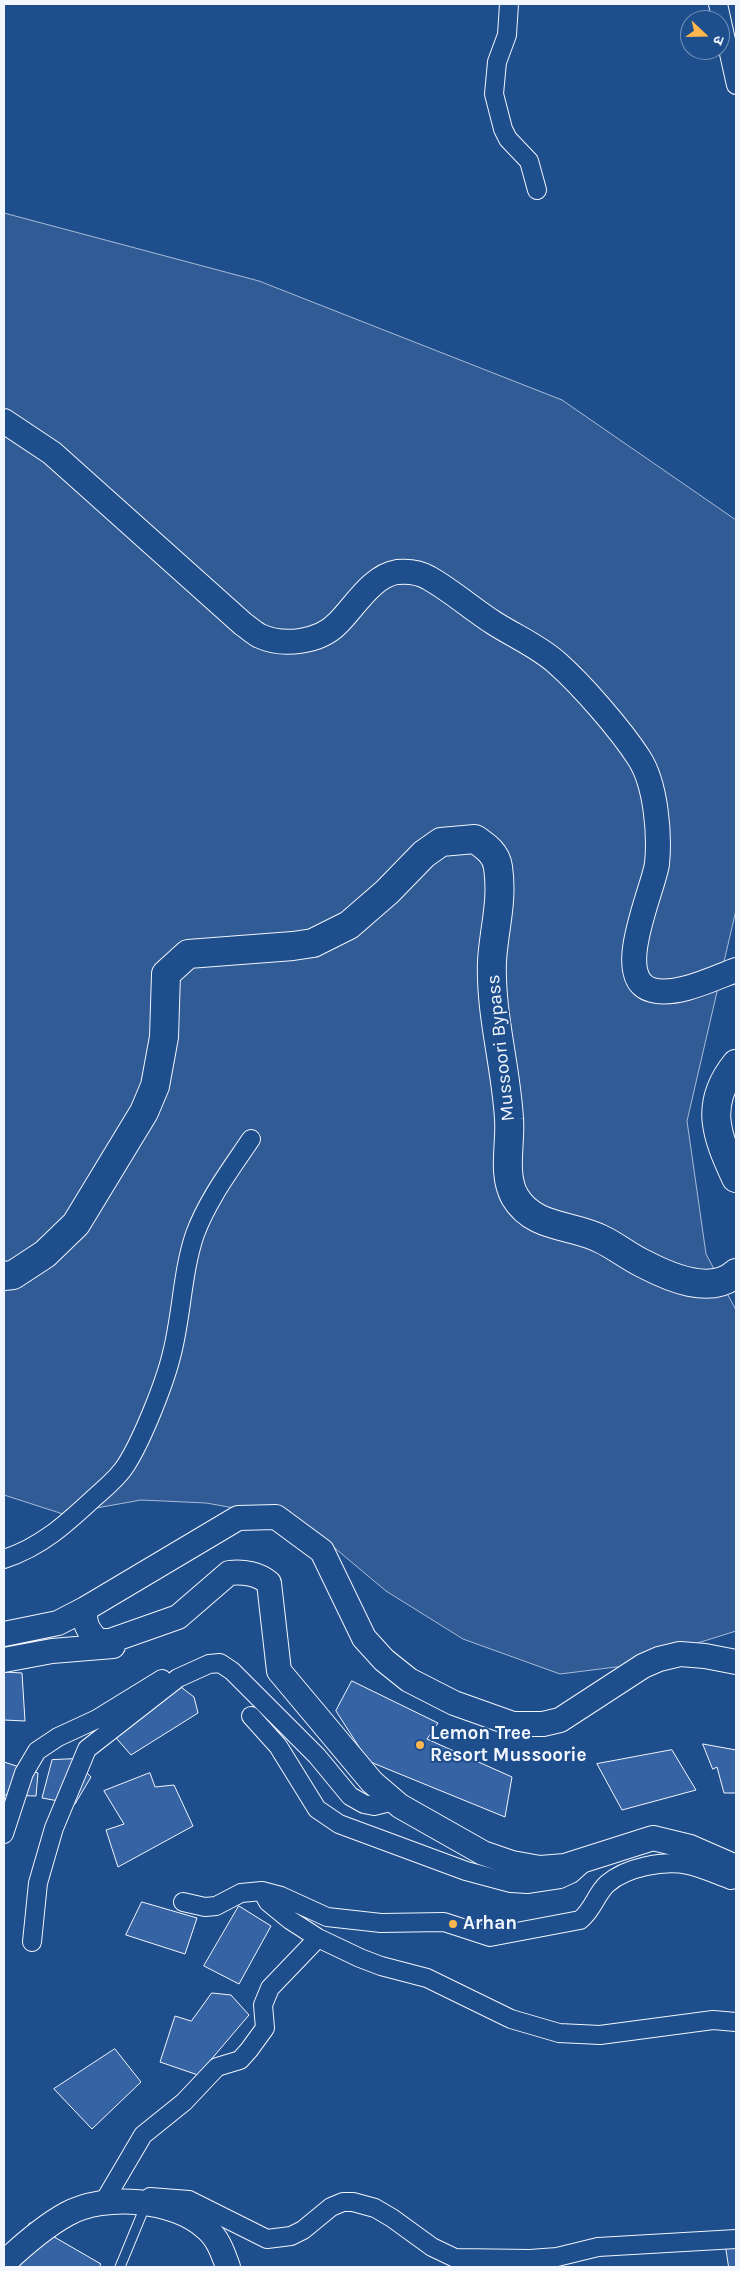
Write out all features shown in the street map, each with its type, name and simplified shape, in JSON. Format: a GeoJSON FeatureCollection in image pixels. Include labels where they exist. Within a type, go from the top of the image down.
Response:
{"type":"FeatureCollection","features":[{"type":"Feature","properties":{"kind":"highway","name":"Mussoori Bypass"},"geometry":{"type":"LineString","coordinates":[[4,1276],[13,1275],[45,1254],[76,1224],[144,1112],[155,1086],[164,1037],[166,974],[188,954],[293,946],[312,942],[349,925],[387,892],[424,854],[441,842],[475,839],[490,849],[498,865],[500,907],[492,961],[495,1010],[509,1120],[508,1176],[515,1197],[528,1212],[540,1220],[600,1238],[668,1277],[699,1283],[716,1282],[736,1273]]}},
{"type":"Feature","properties":{"kind":"highway"},"geometry":{"type":"LineString","coordinates":[[736,1064],[718,1094],[716,1114],[719,1139],[736,1178]]}},
{"type":"Feature","properties":{"kind":"street"},"geometry":{"type":"LineString","coordinates":[[508,4],[507,35],[497,62],[494,94],[503,129],[508,139],[528,160],[537,190]]}},
{"type":"Feature","properties":{"kind":"street"},"geometry":{"type":"LineString","coordinates":[[718,4],[736,85]]}},
{"type":"Feature","properties":{"kind":"street"},"geometry":{"type":"LineString","coordinates":[[4,421],[52,453],[236,618],[260,636],[278,641],[297,642],[316,637],[336,626],[377,581],[394,572],[412,572],[428,577],[495,624],[541,650],[559,665],[602,712],[640,759],[652,790],[657,828],[656,864],[634,954],[635,976],[641,984],[651,990],[664,991],[688,987],[736,970]]}},
{"type":"Feature","properties":{"kind":"street"},"geometry":{"type":"LineString","coordinates":[[4,1559],[31,1549],[57,1532],[125,1467],[167,1370],[182,1302],[186,1268],[196,1232],[214,1196],[251,1139]]}},
{"type":"Feature","properties":{"kind":"street"},"geometry":{"type":"LineString","coordinates":[[4,1634],[58,1622],[85,1610],[238,1518],[276,1517],[322,1551],[364,1638],[384,1660],[409,1680],[454,1703],[513,1724],[543,1724],[560,1720],[642,1666],[659,1659],[680,1654],[705,1656],[736,1662]]}},
{"type":"Feature","properties":{"kind":"street"},"geometry":{"type":"LineString","coordinates":[[85,1610],[84,1620],[88,1631],[98,1641],[110,1641],[178,1617],[229,1573],[239,1572],[263,1577],[269,1583],[279,1672],[372,1782],[394,1801],[483,1853],[512,1863],[540,1868],[565,1866],[653,1838],[690,1848],[736,1867]]}},
{"type":"Feature","properties":{"kind":"street"},"geometry":{"type":"LineString","coordinates":[[4,1660],[52,1651],[113,1646],[141,1631]]}},
{"type":"Feature","properties":{"kind":"street"},"geometry":{"type":"LineString","coordinates":[[4,1834],[24,1773],[37,1751],[58,1737],[97,1719],[181,1667],[209,1664],[220,1664],[232,1671],[317,1756],[350,1796],[364,1804],[374,1806],[394,1801]]}},
{"type":"Feature","properties":{"kind":"street"},"geometry":{"type":"LineString","coordinates":[[32,1942],[38,1883],[54,1828],[87,1749],[178,1678],[209,1664]]}},
{"type":"Feature","properties":{"kind":"street"},"geometry":{"type":"LineString","coordinates":[[252,1716],[278,1746],[318,1809],[339,1824],[466,1872],[511,1883],[527,1884],[560,1879],[571,1874],[589,1858]]}},
{"type":"Feature","properties":{"kind":"street"},"geometry":{"type":"LineString","coordinates":[[183,1902],[205,1907],[216,1906],[241,1894],[262,1891],[281,1896],[327,1917],[381,1924],[444,1922],[490,1937],[580,1920],[589,1912],[608,1883],[648,1866],[678,1864],[736,1879]]}},
{"type":"Feature","properties":{"kind":"street"},"geometry":{"type":"LineString","coordinates":[[262,1891],[274,1909],[318,1938],[381,1966],[411,1973],[444,1985],[511,2019],[559,2033],[600,2035],[713,2020],[736,2022]]}},
{"type":"Feature","properties":{"kind":"street"},"geometry":{"type":"LineString","coordinates":[[113,2202],[143,2134],[184,2102],[216,2067],[240,2060],[249,2050],[265,2028],[263,2006],[270,1988],[318,1938]]}},
{"type":"Feature","properties":{"kind":"street"},"geometry":{"type":"LineString","coordinates":[[4,2264],[68,2213],[131,2198],[148,2197],[189,2200],[268,2239],[291,2236],[303,2230],[331,2207],[342,2202],[353,2202],[375,2208],[432,2247],[455,2258],[530,2260],[557,2257],[598,2247],[736,2239]]}},
{"type":"Feature","properties":{"kind":"street"},"geometry":{"type":"LineString","coordinates":[[113,2202],[146,2204],[180,2211],[207,2228],[220,2244],[228,2267]]}},
{"type":"Feature","properties":{"kind":"lane"},"geometry":{"type":"LineString","coordinates":[[120,2267],[146,2204]]}},
{"type":"Feature","properties":{"kind":"shaded area"},"geometry":{"type":"Polygon","coordinates":[[[4,213],[259,281],[562,400],[736,520],[736,910],[687,1121],[706,1254],[736,1310],[736,1631],[624,1666],[560,1674],[463,1639],[386,1591],[330,1544],[274,1515],[206,1503],[141,1500],[63,1514],[4,1495],[4,213]]]}},
{"type":"Feature","properties":{"kind":"building"},"geometry":{"type":"Polygon","coordinates":[[[4,1672],[22,1673],[25,1721],[4,1720],[4,1672]]]}},
{"type":"Feature","properties":{"kind":"building"},"geometry":{"type":"Polygon","coordinates":[[[169,1678],[194,1697],[198,1713],[131,1755],[104,1724],[169,1678]]]}},
{"type":"Feature","properties":{"kind":"building"},"geometry":{"type":"Polygon","coordinates":[[[352,1681],[438,1723],[427,1739],[512,1777],[505,1817],[368,1761],[336,1711],[352,1681]]]}},
{"type":"Feature","properties":{"kind":"building"},"geometry":{"type":"Polygon","coordinates":[[[703,1744],[736,1750],[736,1793],[724,1793],[717,1767],[713,1769],[703,1744]]]}},
{"type":"Feature","properties":{"kind":"building"},"geometry":{"type":"Polygon","coordinates":[[[672,1750],[696,1790],[622,1810],[597,1764],[672,1750]]]}},
{"type":"Feature","properties":{"kind":"building"},"geometry":{"type":"Polygon","coordinates":[[[73,1759],[91,1777],[75,1804],[42,1798],[52,1760],[73,1759]]]}},
{"type":"Feature","properties":{"kind":"building"},"geometry":{"type":"Polygon","coordinates":[[[4,1762],[38,1773],[36,1796],[4,1795],[4,1762]]]}},
{"type":"Feature","properties":{"kind":"building"},"geometry":{"type":"Polygon","coordinates":[[[150,1773],[155,1787],[174,1785],[193,1826],[118,1867],[106,1830],[124,1824],[104,1791],[150,1773]]]}},
{"type":"Feature","properties":{"kind":"building"},"geometry":{"type":"Polygon","coordinates":[[[142,1902],[197,1918],[185,1954],[126,1935],[142,1902]]]}},
{"type":"Feature","properties":{"kind":"building"},"geometry":{"type":"Polygon","coordinates":[[[239,1906],[271,1926],[239,1984],[204,1966],[239,1906]]]}},
{"type":"Feature","properties":{"kind":"building"},"geometry":{"type":"Polygon","coordinates":[[[212,1993],[231,1995],[249,2015],[198,2075],[160,2062],[175,2016],[191,2021],[212,1993]]]}},
{"type":"Feature","properties":{"kind":"building"},"geometry":{"type":"Polygon","coordinates":[[[115,2049],[141,2082],[92,2129],[54,2089],[115,2049]]]}},
{"type":"Feature","properties":{"kind":"building"},"geometry":{"type":"Polygon","coordinates":[[[30,2223],[101,2264],[99,2267],[5,2267],[30,2223]]]}},
{"type":"Feature","properties":{"kind":"building"},"geometry":{"type":"Polygon","coordinates":[[[724,2234],[736,2234],[736,2267],[729,2267],[724,2234]]]}},
{"type":"Feature","properties":{"kind":"place","name":"Lemon Tree Resort Mussoorie"},"geometry":{"type":"Point","coordinates":[420,1745]}},
{"type":"Feature","properties":{"kind":"place","name":"Arhan"},"geometry":{"type":"Point","coordinates":[453,1924]}}]}
